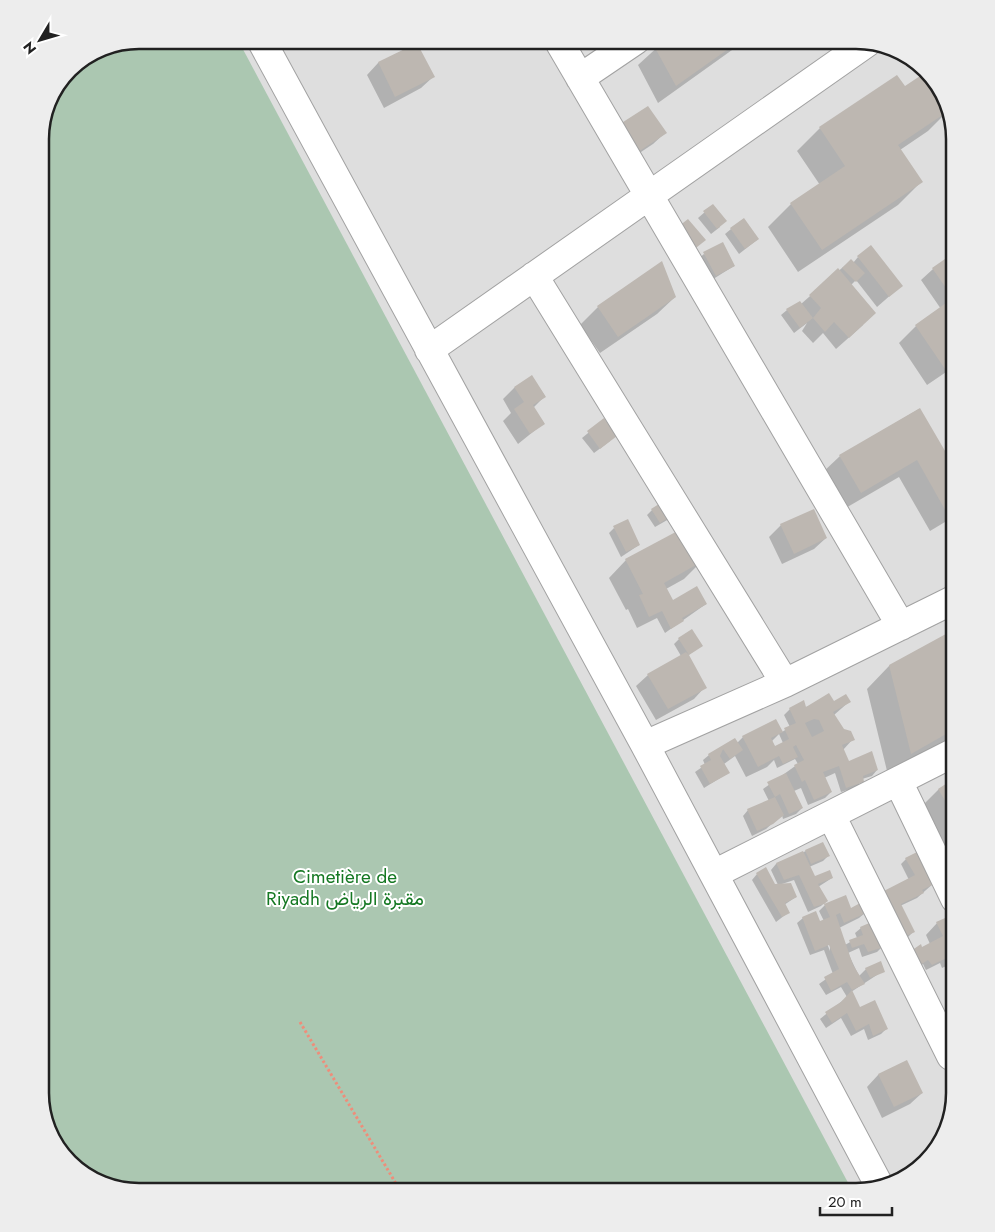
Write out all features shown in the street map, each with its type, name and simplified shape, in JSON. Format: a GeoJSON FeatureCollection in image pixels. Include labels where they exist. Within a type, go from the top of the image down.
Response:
{"type":"FeatureCollection","features":[{"type":"Feature","properties":{"kind":"street"},"geometry":{"type":"LineString","coordinates":[[266,49],[645,744],[877,1181]]}},
{"type":"Feature","properties":{"kind":"street"},"geometry":{"type":"LineString","coordinates":[[563,49],[901,626]]}},
{"type":"Feature","properties":{"kind":"street"},"geometry":{"type":"LineString","coordinates":[[580,78],[623,49]]}},
{"type":"Feature","properties":{"kind":"street"},"geometry":{"type":"LineString","coordinates":[[429,350],[858,49]]}},
{"type":"Feature","properties":{"kind":"street"},"geometry":{"type":"LineString","coordinates":[[534,276],[784,683]]}},
{"type":"Feature","properties":{"kind":"street"},"geometry":{"type":"LineString","coordinates":[[645,744],[784,683],[946,604]]}},
{"type":"Feature","properties":{"kind":"street"},"geometry":{"type":"LineString","coordinates":[[714,874],[946,757]]}},
{"type":"Feature","properties":{"kind":"street"},"geometry":{"type":"LineString","coordinates":[[898,781],[946,880]]}},
{"type":"Feature","properties":{"kind":"street"},"geometry":{"type":"LineString","coordinates":[[831,814],[946,1046]]}},
{"type":"Feature","properties":{"kind":"path"},"geometry":{"type":"LineString","coordinates":[[300,1022],[396,1183]]}},
{"type":"Feature","properties":{"kind":"shaded area"},"geometry":{"type":"Polygon","coordinates":[[[862,49],[874,50],[901,61],[916,71],[931,89],[943,115],[946,138],[946,1094],[943,1117],[937,1133],[924,1153],[906,1168],[880,1180],[856,1183],[138,1183],[115,1180],[94,1171],[79,1161],[64,1143],[50,1111],[49,1099],[49,133],[52,115],[58,99],[67,84],[79,71],[104,56],[121,50],[862,49]]]}},
{"type":"Feature","properties":{"kind":"green space","name":"Cimetière de Riyadh مقبرة الرياض"},"geometry":{"type":"Polygon","coordinates":[[[243,49],[848,1183],[138,1183],[115,1180],[89,1168],[71,1153],[58,1133],[50,1111],[49,1099],[49,133],[52,115],[58,99],[67,84],[79,71],[104,56],[121,50],[243,49]]]}},
{"type":"Feature","properties":{"kind":"building"},"geometry":{"type":"Polygon","coordinates":[[[405,49],[420,49],[435,77],[395,97],[378,62],[405,49]]]}},
{"type":"Feature","properties":{"kind":"building"},"geometry":{"type":"Polygon","coordinates":[[[656,49],[728,49],[676,86],[656,49]]]}},
{"type":"Feature","properties":{"kind":"building"},"geometry":{"type":"Polygon","coordinates":[[[897,75],[905,86],[921,76],[937,99],[943,115],[898,145],[923,182],[822,250],[790,203],[845,166],[819,127],[897,75]]]}},
{"type":"Feature","properties":{"kind":"building"},"geometry":{"type":"Polygon","coordinates":[[[648,106],[667,133],[638,152],[620,124],[648,106]]]}},
{"type":"Feature","properties":{"kind":"building"},"geometry":{"type":"Polygon","coordinates":[[[713,204],[727,221],[717,229],[703,211],[713,204]]]}},
{"type":"Feature","properties":{"kind":"building"},"geometry":{"type":"Polygon","coordinates":[[[744,218],[759,239],[745,249],[730,228],[744,218]]]}},
{"type":"Feature","properties":{"kind":"building"},"geometry":{"type":"Polygon","coordinates":[[[688,219],[706,240],[692,251],[674,230],[688,219]]]}},
{"type":"Feature","properties":{"kind":"building"},"geometry":{"type":"Polygon","coordinates":[[[723,242],[735,266],[716,276],[703,252],[723,242]]]}},
{"type":"Feature","properties":{"kind":"building"},"geometry":{"type":"Polygon","coordinates":[[[871,245],[903,286],[889,297],[857,256],[871,245]]]}},
{"type":"Feature","properties":{"kind":"building"},"geometry":{"type":"Polygon","coordinates":[[[946,258],[946,288],[932,268],[946,258]]]}},
{"type":"Feature","properties":{"kind":"building"},"geometry":{"type":"Polygon","coordinates":[[[851,259],[865,273],[856,282],[842,268],[851,259]]]}},
{"type":"Feature","properties":{"kind":"building"},"geometry":{"type":"Polygon","coordinates":[[[662,261],[676,297],[618,337],[597,306],[662,261]]]}},
{"type":"Feature","properties":{"kind":"building"},"geometry":{"type":"Polygon","coordinates":[[[838,268],[876,313],[849,338],[834,322],[825,332],[813,318],[821,308],[809,295],[838,268]]]}},
{"type":"Feature","properties":{"kind":"building"},"geometry":{"type":"Polygon","coordinates":[[[800,301],[813,318],[800,328],[786,309],[800,301]]]}},
{"type":"Feature","properties":{"kind":"building"},"geometry":{"type":"Polygon","coordinates":[[[946,303],[945,369],[915,325],[946,303]]]}},
{"type":"Feature","properties":{"kind":"building"},"geometry":{"type":"Polygon","coordinates":[[[532,375],[546,397],[533,405],[545,424],[530,434],[514,409],[524,402],[514,387],[532,375]]]}},
{"type":"Feature","properties":{"kind":"building"},"geometry":{"type":"Polygon","coordinates":[[[920,408],[946,453],[946,511],[917,460],[861,493],[839,455],[920,408]]]}},
{"type":"Feature","properties":{"kind":"building"},"geometry":{"type":"Polygon","coordinates":[[[604,418],[617,436],[600,449],[587,431],[604,418]]]}},
{"type":"Feature","properties":{"kind":"building"},"geometry":{"type":"Polygon","coordinates":[[[667,499],[676,513],[660,523],[651,509],[667,499]]]}},
{"type":"Feature","properties":{"kind":"building"},"geometry":{"type":"Polygon","coordinates":[[[814,509],[827,538],[794,554],[780,524],[814,509]]]}},
{"type":"Feature","properties":{"kind":"building"},"geometry":{"type":"Polygon","coordinates":[[[628,519],[640,545],[626,552],[613,526],[628,519]]]}},
{"type":"Feature","properties":{"kind":"building"},"geometry":{"type":"Polygon","coordinates":[[[685,527],[703,561],[664,583],[673,600],[697,586],[707,604],[682,618],[684,621],[671,629],[662,611],[649,617],[639,595],[643,594],[625,559],[685,527]]]}},
{"type":"Feature","properties":{"kind":"building"},"geometry":{"type":"Polygon","coordinates":[[[692,629],[703,646],[689,655],[678,638],[692,629]]]}},
{"type":"Feature","properties":{"kind":"building"},"geometry":{"type":"Polygon","coordinates":[[[946,634],[946,734],[911,754],[889,665],[946,634]]]}},
{"type":"Feature","properties":{"kind":"building"},"geometry":{"type":"Polygon","coordinates":[[[686,652],[707,688],[668,709],[647,674],[686,652]]]}},
{"type":"Feature","properties":{"kind":"building"},"geometry":{"type":"Polygon","coordinates":[[[829,693],[834,701],[846,694],[851,702],[833,712],[844,729],[851,731],[855,740],[842,745],[849,761],[872,751],[878,770],[863,776],[864,782],[846,788],[839,766],[823,772],[832,792],[814,800],[805,780],[802,782],[794,765],[804,760],[796,745],[793,747],[798,757],[783,764],[779,756],[758,767],[742,736],[776,719],[783,732],[771,738],[775,746],[789,739],[784,728],[796,723],[789,708],[804,700],[806,707],[829,693]],[[814,719],[805,723],[812,737],[824,731],[819,720],[814,719]]]}},
{"type":"Feature","properties":{"kind":"building"},"geometry":{"type":"Polygon","coordinates":[[[735,738],[743,750],[730,759],[723,749],[720,756],[730,773],[710,784],[700,766],[711,760],[708,754],[735,738]]]}},
{"type":"Feature","properties":{"kind":"building"},"geometry":{"type":"Polygon","coordinates":[[[786,773],[803,808],[789,814],[780,794],[775,797],[767,782],[786,773]]]}},
{"type":"Feature","properties":{"kind":"building"},"geometry":{"type":"Polygon","coordinates":[[[946,784],[946,802],[938,789],[946,784]]]}},
{"type":"Feature","properties":{"kind":"building"},"geometry":{"type":"Polygon","coordinates":[[[775,797],[784,815],[773,824],[757,831],[747,809],[775,797]]]}},
{"type":"Feature","properties":{"kind":"building"},"geometry":{"type":"Polygon","coordinates":[[[823,842],[830,856],[811,864],[805,850],[823,842]]]}},
{"type":"Feature","properties":{"kind":"building"},"geometry":{"type":"Polygon","coordinates":[[[803,851],[815,876],[830,870],[833,878],[818,884],[828,901],[814,907],[799,875],[784,880],[776,863],[803,851]]]}},
{"type":"Feature","properties":{"kind":"building"},"geometry":{"type":"Polygon","coordinates":[[[919,851],[936,883],[922,890],[924,893],[901,904],[915,932],[900,939],[878,894],[915,875],[905,858],[919,851]]]}},
{"type":"Feature","properties":{"kind":"building"},"geometry":{"type":"Polygon","coordinates":[[[766,867],[775,884],[791,883],[797,897],[785,903],[790,913],[782,917],[756,873],[766,867]]]}},
{"type":"Feature","properties":{"kind":"building"},"geometry":{"type":"Polygon","coordinates":[[[846,895],[851,908],[862,902],[866,913],[844,923],[840,913],[836,915],[853,965],[865,984],[852,990],[847,982],[831,991],[824,977],[839,969],[829,945],[815,951],[802,917],[816,911],[820,921],[830,917],[824,904],[846,895]]]}},
{"type":"Feature","properties":{"kind":"building"},"geometry":{"type":"Polygon","coordinates":[[[946,918],[946,958],[932,965],[928,960],[917,967],[908,953],[921,944],[922,947],[943,936],[936,922],[946,918]]]}},
{"type":"Feature","properties":{"kind":"building"},"geometry":{"type":"Polygon","coordinates":[[[874,921],[884,947],[868,952],[864,944],[852,948],[849,940],[863,935],[860,927],[874,921]]]}},
{"type":"Feature","properties":{"kind":"building"},"geometry":{"type":"Polygon","coordinates":[[[881,961],[885,972],[870,978],[865,968],[881,961]]]}},
{"type":"Feature","properties":{"kind":"building"},"geometry":{"type":"Polygon","coordinates":[[[852,990],[860,1007],[875,1000],[888,1029],[873,1036],[869,1024],[856,1031],[847,1013],[832,1023],[825,1012],[841,1002],[852,990]]]}},
{"type":"Feature","properties":{"kind":"building"},"geometry":{"type":"Polygon","coordinates":[[[907,1060],[923,1093],[894,1107],[878,1074],[907,1060]]]}}]}
